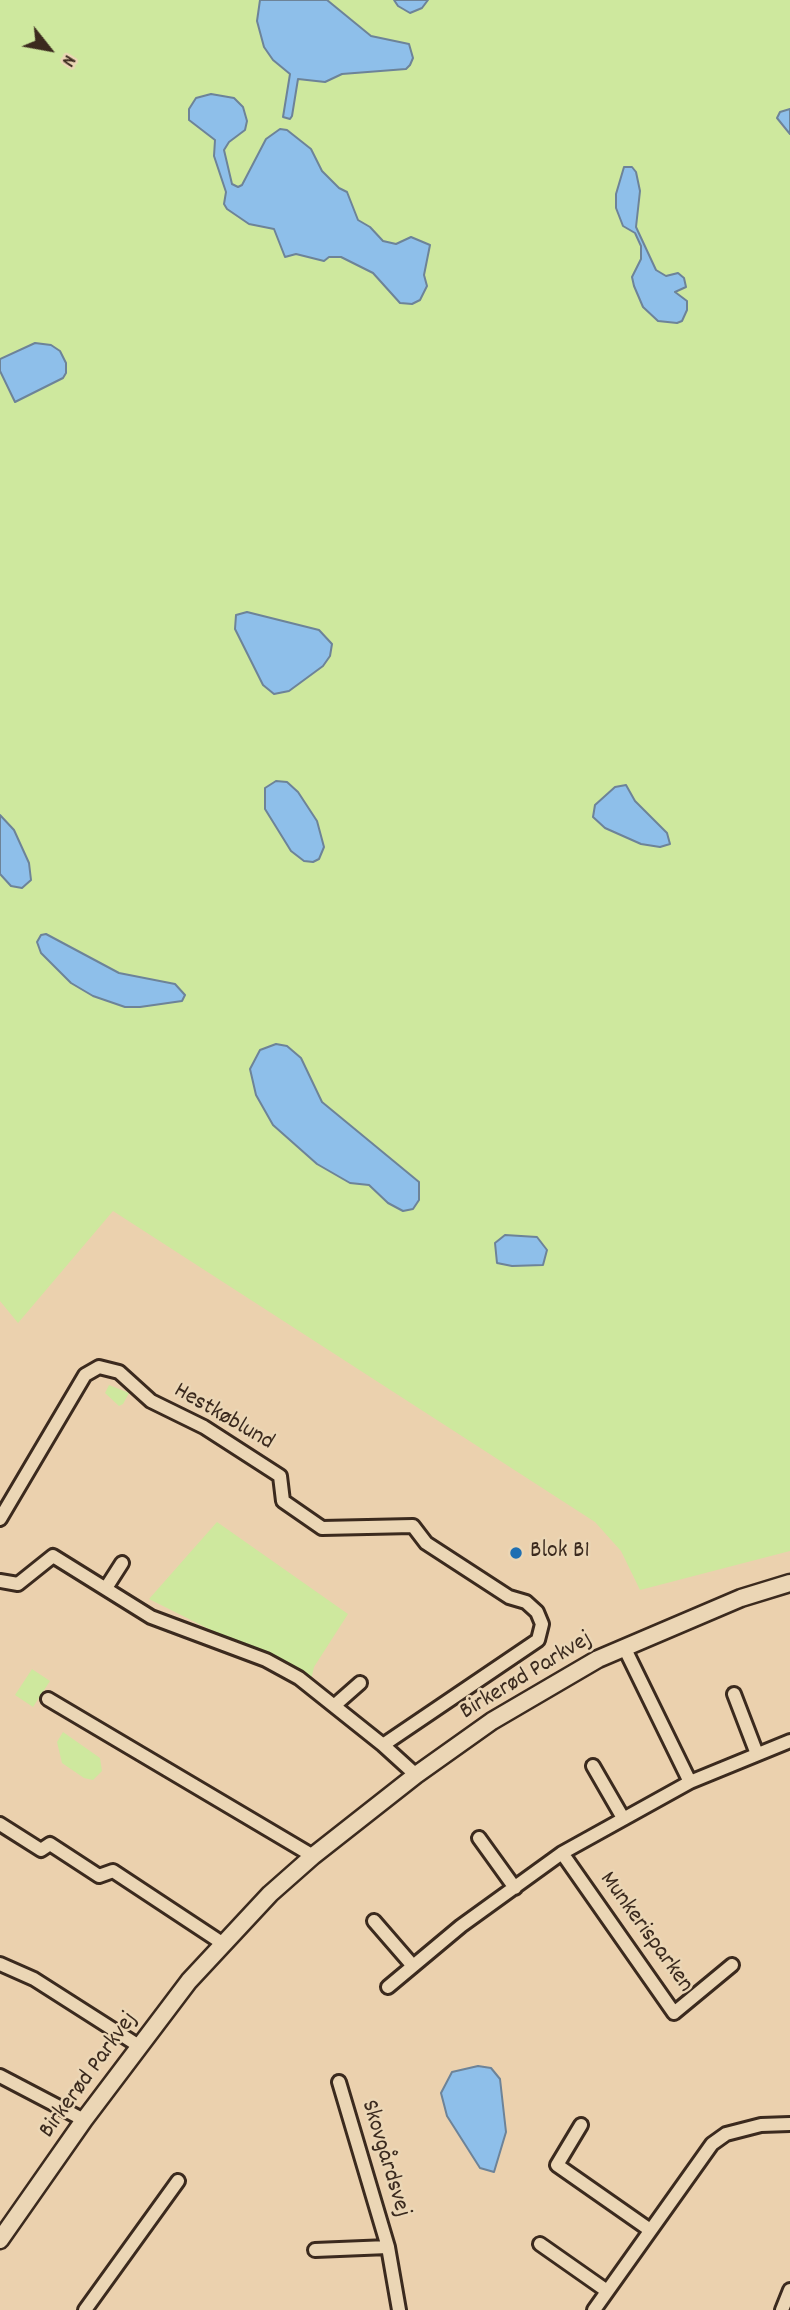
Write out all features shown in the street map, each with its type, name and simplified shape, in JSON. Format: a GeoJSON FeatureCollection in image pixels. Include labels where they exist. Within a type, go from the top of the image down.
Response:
{"type":"FeatureCollection","features":[{"type":"Feature","properties":{"kind":"street","name":"Hestkøblund"},"geometry":{"type":"LineString","coordinates":[[0,1519],[85,1375],[99,1367],[119,1372],[151,1401],[204,1427],[280,1476],[284,1501],[321,1528],[413,1526],[426,1544],[509,1597],[526,1602],[537,1612],[542,1624],[538,1640],[383,1745]]}},
{"type":"Feature","properties":{"kind":"street"},"geometry":{"type":"LineString","coordinates":[[0,1581],[18,1584],[53,1556],[151,1616],[183,1631],[265,1660],[299,1678],[416,1774]]}},
{"type":"Feature","properties":{"kind":"street"},"geometry":{"type":"LineString","coordinates":[[106,1588],[122,1563]]}},
{"type":"Feature","properties":{"kind":"street","name":"Birkerød Parkvej"},"geometry":{"type":"LineString","coordinates":[[0,2240],[139,2046],[222,1943],[313,1856],[416,1774],[492,1721],[624,1647],[741,1598],[790,1583]]}},
{"type":"Feature","properties":{"kind":"street"},"geometry":{"type":"LineString","coordinates":[[624,1647],[691,1782]]}},
{"type":"Feature","properties":{"kind":"street"},"geometry":{"type":"LineString","coordinates":[[335,1705],[360,1683]]}},
{"type":"Feature","properties":{"kind":"street"},"geometry":{"type":"LineString","coordinates":[[734,1694],[757,1754]]}},
{"type":"Feature","properties":{"kind":"street"},"geometry":{"type":"LineString","coordinates":[[48,1699],[313,1856]]}},
{"type":"Feature","properties":{"kind":"street"},"geometry":{"type":"LineString","coordinates":[[388,1987],[562,1853],[691,1782],[790,1741]]}},
{"type":"Feature","properties":{"kind":"street"},"geometry":{"type":"LineString","coordinates":[[593,1766],[623,1818]]}},
{"type":"Feature","properties":{"kind":"street"},"geometry":{"type":"LineString","coordinates":[[0,1824],[41,1850],[50,1844],[99,1876],[113,1871],[222,1943]]}},
{"type":"Feature","properties":{"kind":"street"},"geometry":{"type":"LineString","coordinates":[[479,1838],[515,1888]]}},
{"type":"Feature","properties":{"kind":"street","name":"Munkerisparken"},"geometry":{"type":"LineString","coordinates":[[562,1853],[674,2013],[732,1965]]}},
{"type":"Feature","properties":{"kind":"street"},"geometry":{"type":"LineString","coordinates":[[374,1921],[413,1966]]}},
{"type":"Feature","properties":{"kind":"street"},"geometry":{"type":"LineString","coordinates":[[0,1964],[34,1979],[139,2046]]}},
{"type":"Feature","properties":{"kind":"street"},"geometry":{"type":"LineString","coordinates":[[0,2076],[84,2120]]}},
{"type":"Feature","properties":{"kind":"street","name":"Skovgårdsvej"},"geometry":{"type":"LineString","coordinates":[[340,2082],[388,2247],[399,2310]]}},
{"type":"Feature","properties":{"kind":"street"},"geometry":{"type":"LineString","coordinates":[[594,2310],[712,2144],[738,2131],[761,2125],[790,2124]]}},
{"type":"Feature","properties":{"kind":"street"},"geometry":{"type":"LineString","coordinates":[[581,2125],[557,2165],[650,2230]]}},
{"type":"Feature","properties":{"kind":"street"},"geometry":{"type":"LineString","coordinates":[[85,2310],[178,2181]]}},
{"type":"Feature","properties":{"kind":"street"},"geometry":{"type":"LineString","coordinates":[[540,2244],[607,2291]]}},
{"type":"Feature","properties":{"kind":"street","name":"Skovgårdsvej"},"geometry":{"type":"LineString","coordinates":[[314,2250],[388,2247]]}},
{"type":"Feature","properties":{"kind":"street"},"geometry":{"type":"LineString","coordinates":[[782,2310],[790,2290]]}},
{"type":"Feature","properties":{"kind":"green space"},"geometry":{"type":"Polygon","coordinates":[[[0,0],[790,0],[790,109],[780,113],[781,126],[790,134],[790,1551],[640,1590],[621,1551],[595,1522],[113,1211],[18,1323],[0,1301],[0,0]]]}},
{"type":"Feature","properties":{"kind":"green space"},"geometry":{"type":"Polygon","coordinates":[[[109,1385],[129,1393],[123,1404],[119,1406],[105,1393],[109,1385]]]}},
{"type":"Feature","properties":{"kind":"green space"},"geometry":{"type":"Polygon","coordinates":[[[217,1522],[348,1614],[314,1667],[311,1680],[149,1599],[217,1522]]]}},
{"type":"Feature","properties":{"kind":"green space"},"geometry":{"type":"Polygon","coordinates":[[[32,1669],[50,1681],[33,1707],[15,1695],[32,1669]]]}},
{"type":"Feature","properties":{"kind":"green space"},"geometry":{"type":"Polygon","coordinates":[[[63,1732],[100,1758],[102,1771],[93,1780],[84,1778],[62,1763],[57,1742],[63,1732]]]}},
{"type":"Feature","properties":{"kind":"water"},"geometry":{"type":"Polygon","coordinates":[[[260,0],[327,0],[371,36],[409,44],[413,58],[406,69],[342,74],[325,82],[298,79],[292,116],[290,119],[283,117],[290,74],[273,60],[264,47],[257,21],[260,0]]]}},
{"type":"Feature","properties":{"kind":"water"},"geometry":{"type":"Polygon","coordinates":[[[394,0],[428,0],[422,8],[410,13],[398,6],[394,0]]]}},
{"type":"Feature","properties":{"kind":"water"},"geometry":{"type":"Polygon","coordinates":[[[211,94],[234,98],[243,107],[247,121],[245,130],[229,142],[224,150],[232,184],[238,187],[242,185],[266,139],[280,129],[287,130],[311,149],[322,171],[347,192],[358,220],[370,227],[383,241],[396,244],[411,237],[430,245],[424,275],[427,286],[420,300],[412,304],[400,303],[373,273],[341,257],[329,257],[324,261],[296,254],[285,257],[274,229],[249,224],[227,209],[224,204],[226,192],[214,156],[215,140],[189,120],[189,109],[196,98],[211,94]]]}},
{"type":"Feature","properties":{"kind":"water"},"geometry":{"type":"Polygon","coordinates":[[[790,109],[790,134],[777,118],[780,112],[790,109]]]}},
{"type":"Feature","properties":{"kind":"water"},"geometry":{"type":"Polygon","coordinates":[[[624,167],[632,167],[636,172],[640,191],[636,227],[656,270],[666,276],[678,273],[684,278],[686,287],[675,292],[687,301],[687,310],[682,321],[677,323],[658,321],[643,307],[634,286],[632,277],[641,259],[641,246],[635,233],[623,226],[616,208],[616,194],[624,167]]]}},
{"type":"Feature","properties":{"kind":"water"},"geometry":{"type":"Polygon","coordinates":[[[35,343],[51,345],[60,351],[66,363],[66,373],[63,378],[15,402],[0,371],[0,359],[35,343]]]}},
{"type":"Feature","properties":{"kind":"water"},"geometry":{"type":"Polygon","coordinates":[[[247,612],[319,630],[332,644],[330,656],[323,666],[289,691],[274,694],[263,685],[235,629],[236,615],[247,612]]]}},
{"type":"Feature","properties":{"kind":"water"},"geometry":{"type":"Polygon","coordinates":[[[276,781],[287,782],[298,792],[317,821],[324,847],[319,859],[313,862],[304,861],[291,851],[265,809],[265,788],[276,781]]]}},
{"type":"Feature","properties":{"kind":"water"},"geometry":{"type":"Polygon","coordinates":[[[626,785],[635,801],[667,833],[670,844],[660,847],[641,844],[605,828],[593,817],[595,805],[615,787],[626,785]]]}},
{"type":"Feature","properties":{"kind":"water"},"geometry":{"type":"Polygon","coordinates":[[[0,815],[14,830],[29,863],[31,880],[22,888],[11,886],[0,874],[0,815]]]}},
{"type":"Feature","properties":{"kind":"water"},"geometry":{"type":"Polygon","coordinates":[[[46,934],[119,973],[175,984],[185,995],[182,1001],[140,1007],[125,1007],[93,996],[71,983],[41,953],[37,942],[41,935],[46,934]]]}},
{"type":"Feature","properties":{"kind":"water"},"geometry":{"type":"Polygon","coordinates":[[[276,1044],[287,1046],[301,1058],[322,1102],[419,1182],[419,1200],[413,1209],[403,1211],[388,1203],[369,1185],[350,1183],[317,1164],[273,1125],[256,1095],[250,1069],[260,1050],[276,1044]]]}},
{"type":"Feature","properties":{"kind":"water"},"geometry":{"type":"Polygon","coordinates":[[[505,1235],[537,1237],[547,1250],[543,1265],[512,1266],[497,1263],[495,1243],[505,1235]]]}},
{"type":"Feature","properties":{"kind":"water"},"geometry":{"type":"Polygon","coordinates":[[[478,2066],[491,2068],[500,2079],[506,2132],[494,2172],[480,2168],[447,2116],[441,2093],[452,2072],[478,2066]]]}},
{"type":"Feature","properties":{"kind":"place","name":"Blok B1"},"geometry":{"type":"Point","coordinates":[516,1553]}}]}
